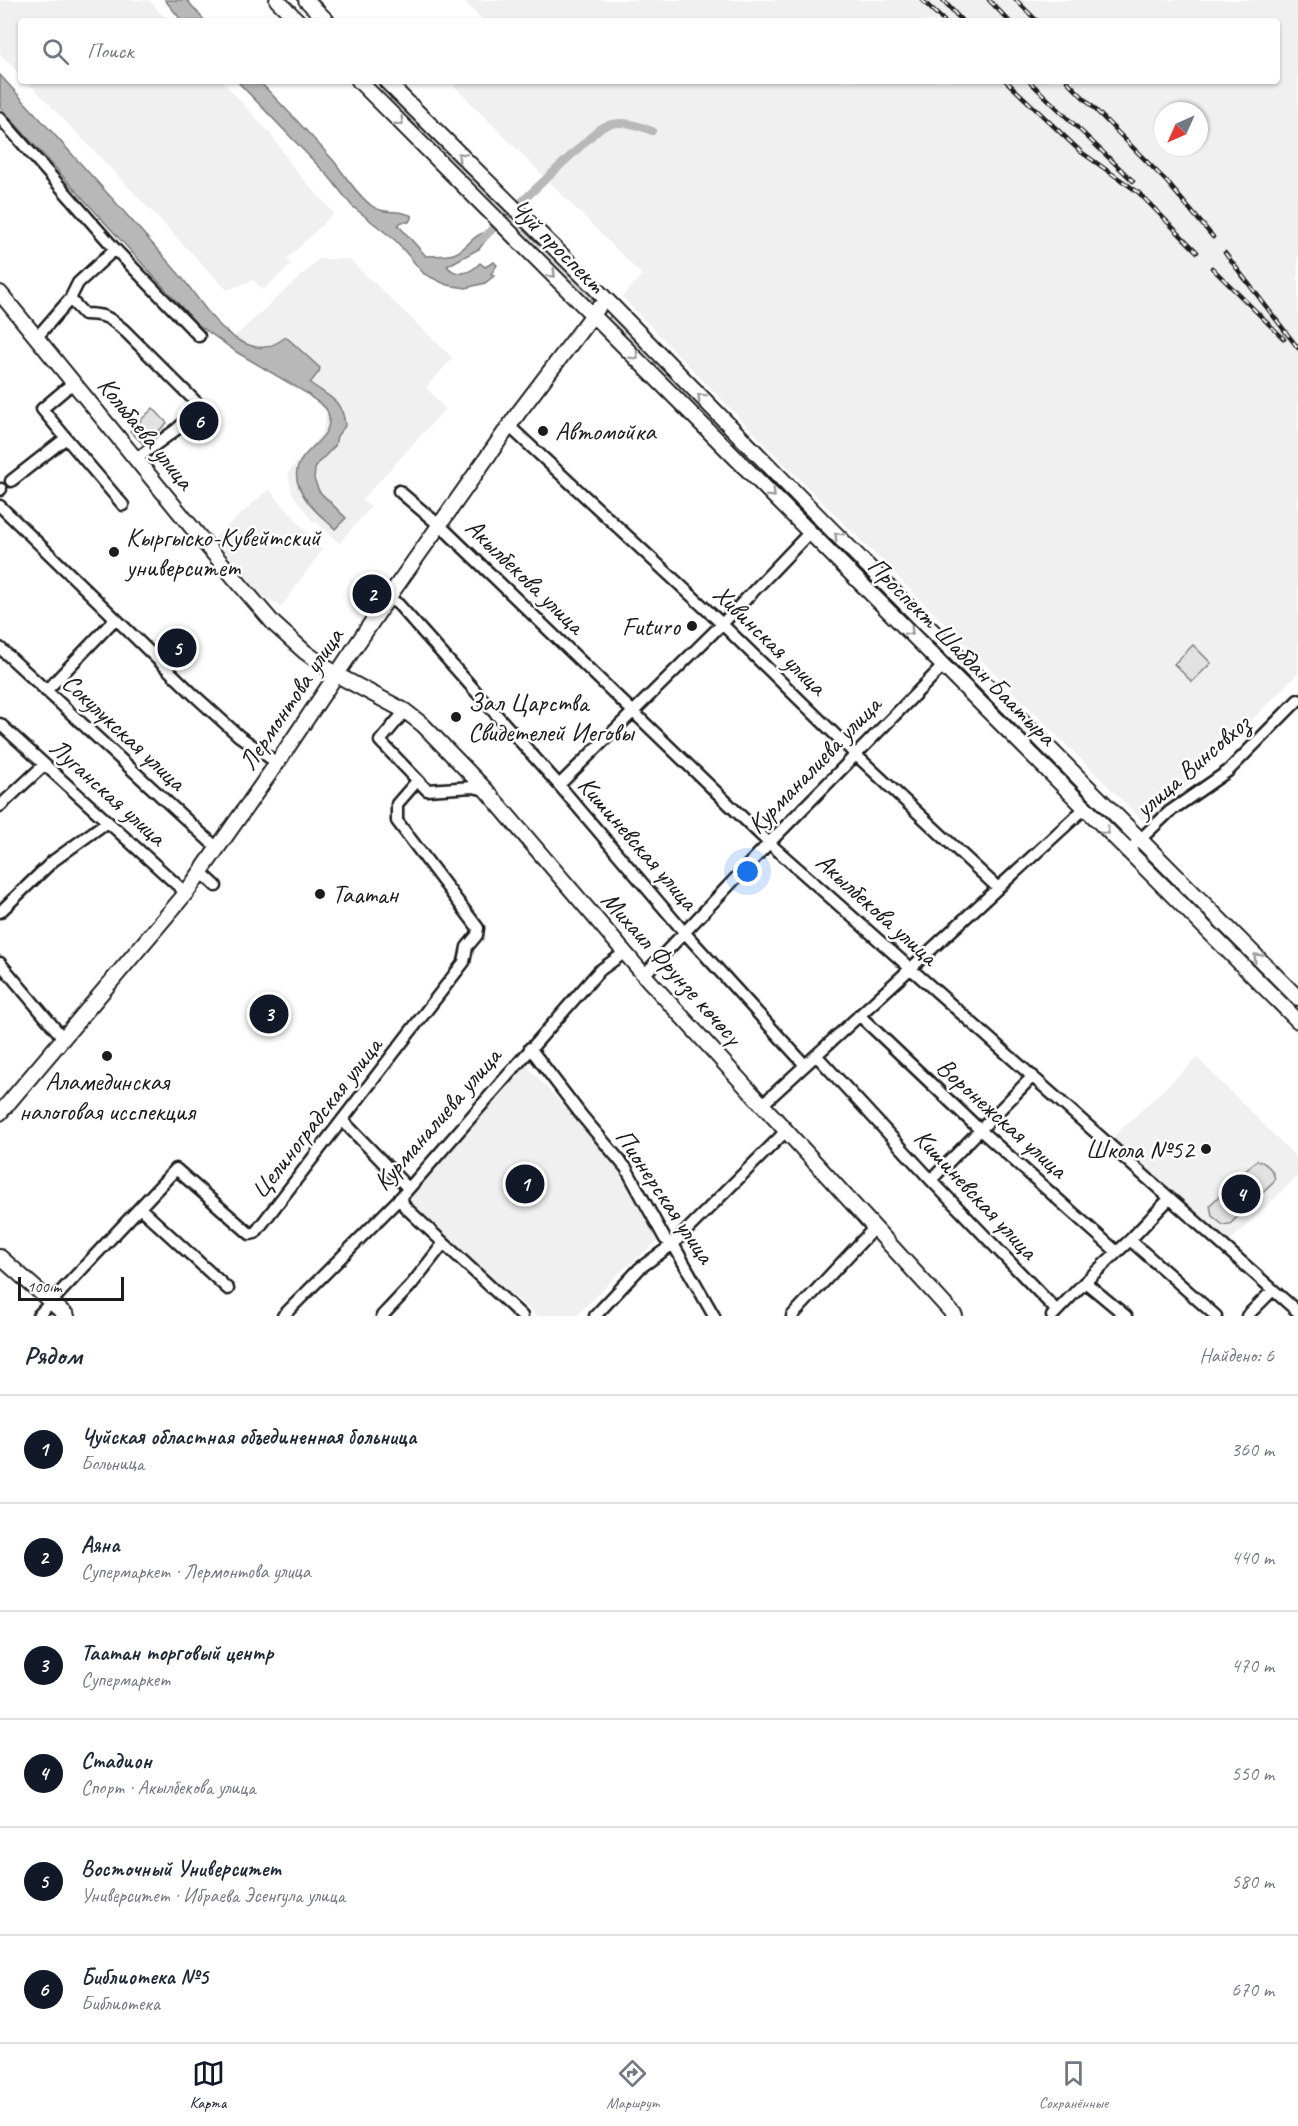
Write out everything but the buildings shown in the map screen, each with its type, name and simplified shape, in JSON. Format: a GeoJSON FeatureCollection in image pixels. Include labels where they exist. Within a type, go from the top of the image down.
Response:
{"type":"FeatureCollection","features":[{"type":"Feature","properties":{"kind":"main road"},"geometry":{"type":"LineString","coordinates":[[277,0],[295,18]]}},
{"type":"Feature","properties":{"kind":"main road"},"geometry":{"type":"LineString","coordinates":[[306,0],[324,18]]}},
{"type":"Feature","properties":{"kind":"main road"},"geometry":{"type":"LineString","coordinates":[[361,84],[380,102],[390,85]]}},
{"type":"Feature","properties":{"kind":"main road","name":"Чуй проспект"},"geometry":{"type":"LineString","coordinates":[[390,85],[605,299]]}},
{"type":"Feature","properties":{"kind":"main road","name":"Чуй проспект"},"geometry":{"type":"LineString","coordinates":[[380,102],[593,315]]}},
{"type":"Feature","properties":{"kind":"main road","name":"Кольбаева улица"},"geometry":{"type":"LineString","coordinates":[[0,293],[207,546],[274,624],[337,675]]}},
{"type":"Feature","properties":{"kind":"main road","name":"Лермонтова улица"},"geometry":{"type":"LineString","coordinates":[[0,1113],[186,893],[509,426],[605,299]]}},
{"type":"Feature","properties":{"kind":"main road","name":"Проспект Шабдан Баатыра"},"geometry":{"type":"LineString","coordinates":[[605,299],[1298,998]]}},
{"type":"Feature","properties":{"kind":"main road","name":"Проспект Шабдан Баатыра"},"geometry":{"type":"LineString","coordinates":[[593,315],[1298,1021]]}},
{"type":"Feature","properties":{"kind":"main road"},"geometry":{"type":"LineString","coordinates":[[810,532],[822,520]]}},
{"type":"Feature","properties":{"kind":"main road"},"geometry":{"type":"LineString","coordinates":[[943,666],[955,652]]}},
{"type":"Feature","properties":{"kind":"main road","name":"Михаил Фрунзе көчөсү"},"geometry":{"type":"LineString","coordinates":[[337,675],[405,711],[423,724],[486,790],[624,953],[955,1316]]}},
{"type":"Feature","properties":{"kind":"main road"},"geometry":{"type":"LineString","coordinates":[[1026,750],[1038,737]]}},
{"type":"Feature","properties":{"kind":"main road"},"geometry":{"type":"LineString","coordinates":[[1047,771],[1060,758]]}},
{"type":"Feature","properties":{"kind":"main road"},"geometry":{"type":"LineString","coordinates":[[1226,950],[1238,937]]}},
{"type":"Feature","properties":{"kind":"main road"},"geometry":{"type":"LineString","coordinates":[[0,1257],[67,1316]]}},
{"type":"Feature","properties":{"kind":"street"},"geometry":{"type":"LineString","coordinates":[[0,118],[115,249],[199,336]]}},
{"type":"Feature","properties":{"kind":"street"},"geometry":{"type":"LineString","coordinates":[[37,337],[70,299],[78,282],[115,249]]}},
{"type":"Feature","properties":{"kind":"street"},"geometry":{"type":"LineString","coordinates":[[70,299],[84,314],[101,314],[118,324],[201,407],[177,429],[136,459]]}},
{"type":"Feature","properties":{"kind":"street"},"geometry":{"type":"LineString","coordinates":[[74,382],[42,409],[123,505]]}},
{"type":"Feature","properties":{"kind":"street","name":"Хивинская улица"},"geometry":{"type":"LineString","coordinates":[[509,426],[722,624],[856,755],[998,888]]}},
{"type":"Feature","properties":{"kind":"street"},"geometry":{"type":"LineString","coordinates":[[11,481],[66,438]]}},
{"type":"Feature","properties":{"kind":"street","name":"Акылбекова улица"},"geometry":{"type":"LineString","coordinates":[[399,491],[440,525],[769,843],[1298,1312]]}},
{"type":"Feature","properties":{"kind":"street"},"geometry":{"type":"LineString","coordinates":[[0,506],[232,729],[277,763]]}},
{"type":"Feature","properties":{"kind":"street"},"geometry":{"type":"LineString","coordinates":[[559,785],[722,624],[810,532]]}},
{"type":"Feature","properties":{"kind":"street","name":"Кишиневская улица"},"geometry":{"type":"LineString","coordinates":[[388,598],[398,604],[559,785],[684,932],[805,1065]]}},
{"type":"Feature","properties":{"kind":"street"},"geometry":{"type":"LineString","coordinates":[[46,691],[115,619]]}},
{"type":"Feature","properties":{"kind":"street","name":"Сокулукская улица"},"geometry":{"type":"LineString","coordinates":[[0,648],[217,848]]}},
{"type":"Feature","properties":{"kind":"street","name":"Курманалиева улица"},"geometry":{"type":"LineString","coordinates":[[644,975],[769,843],[943,666]]}},
{"type":"Feature","properties":{"kind":"street","name":"улица Винсовхоз"},"geometry":{"type":"LineString","coordinates":[[1127,852],[1169,812],[1228,771],[1298,700]]}},
{"type":"Feature","properties":{"kind":"street"},"geometry":{"type":"LineString","coordinates":[[405,711],[380,741],[417,781],[427,790],[473,787],[486,790]]}},
{"type":"Feature","properties":{"kind":"street","name":"Луганская улица"},"geometry":{"type":"LineString","coordinates":[[0,724],[41,768],[103,824],[186,893]]}},
{"type":"Feature","properties":{"kind":"street"},"geometry":{"type":"LineString","coordinates":[[0,806],[41,768]]}},
{"type":"Feature","properties":{"kind":"street","name":"Целиноградская улица"},"geometry":{"type":"LineString","coordinates":[[38,1316],[176,1169],[253,1234],[343,1121],[464,962],[467,947],[479,932],[478,928],[397,821],[395,808],[397,804],[417,781]]}},
{"type":"Feature","properties":{"kind":"street"},"geometry":{"type":"LineString","coordinates":[[763,1104],[1084,809]]}},
{"type":"Feature","properties":{"kind":"street"},"geometry":{"type":"LineString","coordinates":[[0,912],[53,861],[103,824]]}},
{"type":"Feature","properties":{"kind":"street"},"geometry":{"type":"LineString","coordinates":[[201,872],[216,886]]}},
{"type":"Feature","properties":{"kind":"street","name":"Курманалиева улица"},"geometry":{"type":"LineString","coordinates":[[283,1316],[405,1191],[599,971],[624,953]]}},
{"type":"Feature","properties":{"kind":"street"},"geometry":{"type":"LineString","coordinates":[[0,963],[63,1038]]}},
{"type":"Feature","properties":{"kind":"street","name":"Воронежская улица"},"geometry":{"type":"LineString","coordinates":[[859,1015],[980,1130],[1117,1252]]}},
{"type":"Feature","properties":{"kind":"street","name":"Пионерская улица"},"geometry":{"type":"LineString","coordinates":[[530,1048],[582,1116],[626,1168],[665,1239],[673,1244],[714,1316]]}},
{"type":"Feature","properties":{"kind":"street","name":"Кишиневская улица"},"geometry":{"type":"LineString","coordinates":[[816,1055],[1054,1313]]}},
{"type":"Feature","properties":{"kind":"street"},"geometry":{"type":"LineString","coordinates":[[931,1180],[1033,1076]]}},
{"type":"Feature","properties":{"kind":"street"},"geometry":{"type":"LineString","coordinates":[[343,1121],[405,1191],[402,1202],[405,1207],[522,1316]]}},
{"type":"Feature","properties":{"kind":"street"},"geometry":{"type":"LineString","coordinates":[[595,1316],[640,1268],[673,1244],[787,1130]]}},
{"type":"Feature","properties":{"kind":"street"},"geometry":{"type":"LineString","coordinates":[[1054,1313],[1169,1199]]}},
{"type":"Feature","properties":{"kind":"street"},"geometry":{"type":"LineString","coordinates":[[140,1208],[228,1289]]}},
{"type":"Feature","properties":{"kind":"street"},"geometry":{"type":"LineString","coordinates":[[792,1316],[875,1227]]}},
{"type":"Feature","properties":{"kind":"street"},"geometry":{"type":"LineString","coordinates":[[1130,1240],[1216,1316]]}},
{"type":"Feature","properties":{"kind":"street"},"geometry":{"type":"LineString","coordinates":[[381,1316],[412,1284],[443,1244]]}},
{"type":"Feature","properties":{"kind":"street"},"geometry":{"type":"LineString","coordinates":[[1085,1282],[1126,1316]]}},
{"type":"Feature","properties":{"kind":"street"},"geometry":{"type":"LineString","coordinates":[[1247,1316],[1273,1290]]}},
{"type":"Feature","properties":{"kind":"shaded area"},"geometry":{"type":"Polygon","coordinates":[[[0,0],[149,0],[165,18],[18,18],[18,72],[0,54],[0,0]]]}},
{"type":"Feature","properties":{"kind":"shaded area"},"geometry":{"type":"Polygon","coordinates":[[[165,0],[187,0],[202,18],[180,18],[165,0]]]}},
{"type":"Feature","properties":{"kind":"shaded area"},"geometry":{"type":"Polygon","coordinates":[[[462,0],[1298,0],[1298,673],[1148,826],[784,464],[622,297],[642,275],[454,86],[456,84],[1280,84],[1280,18],[481,18],[462,0]]]}},
{"type":"Feature","properties":{"kind":"shaded area"},"geometry":{"type":"Polygon","coordinates":[[[0,75],[156,248],[206,310],[230,335],[258,347],[269,346],[286,337],[320,368],[310,383],[338,404],[345,426],[337,436],[335,446],[318,463],[314,479],[319,491],[346,518],[335,529],[308,502],[298,485],[297,472],[301,461],[324,435],[329,425],[327,410],[308,394],[238,353],[196,323],[0,107],[0,75]]]}},
{"type":"Feature","properties":{"kind":"shaded area"},"geometry":{"type":"Polygon","coordinates":[[[30,84],[225,84],[270,133],[296,171],[334,213],[287,259],[291,265],[263,290],[253,280],[227,290],[30,84]]]}},
{"type":"Feature","properties":{"kind":"shaded area"},"geometry":{"type":"Polygon","coordinates":[[[240,84],[262,84],[324,150],[372,206],[412,216],[409,222],[402,222],[398,225],[426,256],[453,254],[483,233],[489,236],[479,249],[447,266],[455,272],[464,273],[480,263],[485,267],[494,262],[497,265],[491,274],[494,276],[485,283],[466,288],[447,285],[424,274],[396,241],[352,206],[330,178],[240,84]]]}},
{"type":"Feature","properties":{"kind":"shaded area"},"geometry":{"type":"Polygon","coordinates":[[[392,97],[396,98],[594,294],[592,299],[587,301],[388,102],[392,97]]]}},
{"type":"Feature","properties":{"kind":"shaded area"},"geometry":{"type":"Polygon","coordinates":[[[319,259],[349,259],[453,358],[426,387],[445,409],[362,500],[371,507],[339,543],[317,522],[312,521],[292,493],[288,473],[321,434],[325,416],[336,403],[325,391],[309,383],[319,372],[286,337],[271,347],[257,347],[234,337],[319,259]]]}},
{"type":"Feature","properties":{"kind":"shaded area"},"geometry":{"type":"Polygon","coordinates":[[[611,315],[815,520],[814,522],[808,522],[607,321],[611,315]]]}},
{"type":"Feature","properties":{"kind":"shaded area"},"geometry":{"type":"Polygon","coordinates":[[[153,408],[167,423],[144,445],[130,431],[153,408]]]}},
{"type":"Feature","properties":{"kind":"shaded area"},"geometry":{"type":"Polygon","coordinates":[[[269,489],[322,550],[281,607],[259,594],[214,538],[269,489]]]}},
{"type":"Feature","properties":{"kind":"shaded area"},"geometry":{"type":"Polygon","coordinates":[[[823,530],[947,654],[944,656],[940,654],[821,537],[823,530]]]}},
{"type":"Feature","properties":{"kind":"shaded area"},"geometry":{"type":"Polygon","coordinates":[[[1193,645],[1211,663],[1192,682],[1174,664],[1193,645]]]}},
{"type":"Feature","properties":{"kind":"shaded area"},"geometry":{"type":"Polygon","coordinates":[[[956,663],[1033,737],[1031,740],[1026,739],[959,672],[955,667],[956,663]]]}},
{"type":"Feature","properties":{"kind":"shaded area"},"geometry":{"type":"Polygon","coordinates":[[[1144,852],[1220,929],[1218,930],[1145,859],[1144,852]]]}},
{"type":"Feature","properties":{"kind":"shaded area","name":"Школа №52"},"geometry":{"type":"Polygon","coordinates":[[[1197,1058],[1298,1159],[1298,1176],[1228,1243],[1112,1138],[1197,1058]]]}},
{"type":"Feature","properties":{"kind":"shaded area"},"geometry":{"type":"Polygon","coordinates":[[[527,1066],[619,1166],[661,1239],[619,1273],[576,1316],[537,1316],[405,1202],[527,1066]]]}},
{"type":"Feature","properties":{"kind":"shaded area"},"geometry":{"type":"Polygon","coordinates":[[[1257,1160],[1271,1169],[1275,1179],[1273,1183],[1230,1224],[1223,1225],[1212,1216],[1210,1205],[1257,1160]]]}},
{"type":"Feature","properties":{"kind":"waterway"},"geometry":{"type":"LineString","coordinates":[[481,240],[599,129],[625,123],[652,131]]}},
{"type":"Feature","properties":{"kind":"railway"},"geometry":{"type":"LineString","coordinates":[[922,0],[941,18]]}},
{"type":"Feature","properties":{"kind":"railway"},"geometry":{"type":"LineString","coordinates":[[943,0],[959,18]]}},
{"type":"Feature","properties":{"kind":"railway"},"geometry":{"type":"LineString","coordinates":[[989,0],[1006,18]]}},
{"type":"Feature","properties":{"kind":"railway"},"geometry":{"type":"LineString","coordinates":[[1016,0],[1034,18]]}},
{"type":"Feature","properties":{"kind":"railway"},"geometry":{"type":"LineString","coordinates":[[1009,84],[1081,152],[1138,192],[1197,252]]}},
{"type":"Feature","properties":{"kind":"railway"},"geometry":{"type":"LineString","coordinates":[[1032,84],[1133,181]]}},
{"type":"Feature","properties":{"kind":"railway"},"geometry":{"type":"LineString","coordinates":[[1070,84],[1167,182],[1213,237]]}},
{"type":"Feature","properties":{"kind":"railway"},"geometry":{"type":"LineString","coordinates":[[1225,253],[1298,348]]}},
{"type":"Feature","properties":{"kind":"railway"},"geometry":{"type":"LineString","coordinates":[[1212,268],[1284,339]]}},
{"type":"Feature","properties":{"kind":"place","name":"Библиотека №5"},"geometry":{"type":"Point","coordinates":[199,421]}},
{"type":"Feature","properties":{"kind":"place","name":"Автомойка"},"geometry":{"type":"Point","coordinates":[543,431]}},
{"type":"Feature","properties":{"kind":"place","name":"Кыргыско-Кувейтский университет"},"geometry":{"type":"Point","coordinates":[114,552]}},
{"type":"Feature","properties":{"kind":"place","name":"Аяна"},"geometry":{"type":"Point","coordinates":[372,594]}},
{"type":"Feature","properties":{"kind":"place","name":"Futuro"},"geometry":{"type":"Point","coordinates":[692,626]}},
{"type":"Feature","properties":{"kind":"place","name":"Восточный Университет"},"geometry":{"type":"Point","coordinates":[177,648]}},
{"type":"Feature","properties":{"kind":"place","name":"Зал Царства Свидетелей Иеговы"},"geometry":{"type":"Point","coordinates":[456,717]}},
{"type":"Feature","properties":{"kind":"place","name":"Таатан"},"geometry":{"type":"Point","coordinates":[320,894]}},
{"type":"Feature","properties":{"kind":"place","name":"Таатан торговый центр"},"geometry":{"type":"Point","coordinates":[269,1014]}},
{"type":"Feature","properties":{"kind":"place","name":"Аламединская налоговая исспекция"},"geometry":{"type":"Point","coordinates":[107,1056]}},
{"type":"Feature","properties":{"kind":"place","name":"Школа №52"},"geometry":{"type":"Point","coordinates":[1206,1149]}},
{"type":"Feature","properties":{"kind":"place","name":"Чуйская областная объединенная больница"},"geometry":{"type":"Point","coordinates":[525,1184]}},
{"type":"Feature","properties":{"kind":"place","name":"Стадион"},"geometry":{"type":"Point","coordinates":[1241,1194]}}]}
